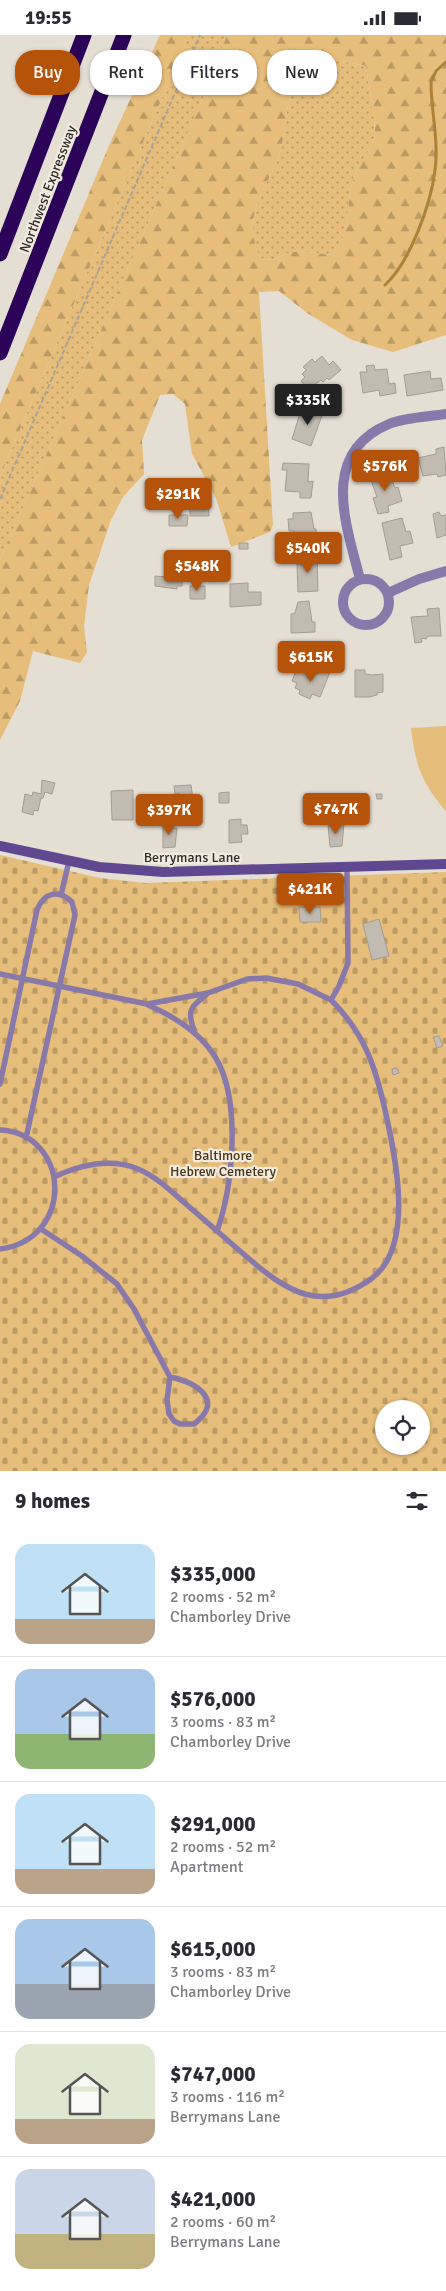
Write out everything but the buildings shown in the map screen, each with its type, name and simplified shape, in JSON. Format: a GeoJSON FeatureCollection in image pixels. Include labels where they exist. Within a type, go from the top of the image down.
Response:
{"type":"FeatureCollection","features":[{"type":"Feature","properties":{"kind":"highway","name":"Northwest Expressway"},"geometry":{"type":"LineString","coordinates":[[0,254],[84,35]]}},
{"type":"Feature","properties":{"kind":"highway","name":"Northwest Expressway"},"geometry":{"type":"LineString","coordinates":[[0,353],[124,35]]}},
{"type":"Feature","properties":{"kind":"street"},"geometry":{"type":"LineString","coordinates":[[360,579],[342,501],[343,480],[352,455],[370,436],[391,423],[446,414]]}},
{"type":"Feature","properties":{"kind":"street"},"geometry":{"type":"LineString","coordinates":[[388,593],[419,579],[446,571]]}},
{"type":"Feature","properties":{"kind":"street"},"geometry":{"type":"LineString","coordinates":[[370,578],[378,581],[388,593],[389,603],[384,617],[371,625],[357,624],[346,615],[342,603],[347,587],[360,579],[370,578]]}},
{"type":"Feature","properties":{"kind":"street","name":"Berrymans Lane"},"geometry":{"type":"LineString","coordinates":[[0,846],[126,871],[162,873],[446,864]]}},
{"type":"Feature","properties":{"kind":"lane"},"geometry":{"type":"LineString","coordinates":[[61,895],[68,861]]}},
{"type":"Feature","properties":{"kind":"lane"},"geometry":{"type":"LineString","coordinates":[[331,1000],[339,987],[348,963],[347,867]]}},
{"type":"Feature","properties":{"kind":"lane"},"geometry":{"type":"LineString","coordinates":[[0,1084],[39,905],[47,895],[53,893],[67,897],[75,909],[60,987],[26,1138]]}},
{"type":"Feature","properties":{"kind":"lane"},"geometry":{"type":"LineString","coordinates":[[0,974],[147,1004],[168,1014],[195,1032],[216,1056],[229,1092],[233,1118],[229,1183],[225,1210],[217,1231]]}},
{"type":"Feature","properties":{"kind":"lane"},"geometry":{"type":"LineString","coordinates":[[54,1177],[72,1169],[90,1165],[121,1164],[138,1169],[152,1176],[270,1277],[291,1290],[313,1296],[343,1294],[360,1286],[374,1276],[392,1250],[398,1219],[397,1186],[394,1154],[382,1098],[366,1046],[349,1019],[331,1000],[298,984],[282,979],[266,978],[247,979],[208,993],[147,1004]]}},
{"type":"Feature","properties":{"kind":"lane"},"geometry":{"type":"LineString","coordinates":[[195,1032],[190,1018],[190,1011],[195,1003],[208,993]]}},
{"type":"Feature","properties":{"kind":"lane"},"geometry":{"type":"LineString","coordinates":[[0,1130],[15,1133],[26,1138],[44,1155],[54,1177],[55,1196],[53,1207],[41,1229],[24,1243],[0,1249]]}},
{"type":"Feature","properties":{"kind":"lane"},"geometry":{"type":"LineString","coordinates":[[41,1229],[90,1261],[117,1284],[134,1309],[170,1377],[166,1400],[169,1415],[180,1424],[194,1424],[206,1409],[206,1397],[198,1386],[170,1377]]}},
{"type":"Feature","properties":{"kind":"path"},"geometry":{"type":"LineString","coordinates":[[0,499],[200,35]]}},
{"type":"Feature","properties":{"kind":"green space"},"geometry":{"type":"Polygon","coordinates":[[[160,35],[189,35],[183,50],[172,50],[172,75],[0,476],[0,404],[132,95],[162,95],[162,50],[153,50],[160,35]]]}},
{"type":"Feature","properties":{"kind":"green space"},"geometry":{"type":"Polygon","coordinates":[[[189,35],[227,35],[221,50],[183,50],[189,35]]]}},
{"type":"Feature","properties":{"kind":"green space"},"geometry":{"type":"Polygon","coordinates":[[[227,35],[446,35],[446,335],[393,352],[352,340],[307,313],[279,291],[259,292],[273,525],[270,532],[231,547],[216,498],[192,454],[185,404],[173,394],[160,395],[142,440],[144,474],[123,497],[111,520],[89,585],[84,626],[87,652],[80,663],[33,651],[20,701],[0,740],[0,560],[204,95],[257,95],[257,50],[221,50],[227,35]],[[267,50],[267,95],[290,95],[281,149],[259,199],[254,216],[254,237],[259,257],[272,259],[288,253],[298,252],[332,255],[338,247],[343,238],[353,180],[372,143],[375,131],[366,66],[337,61],[337,50],[267,50]]]}},
{"type":"Feature","properties":{"kind":"green space"},"geometry":{"type":"Polygon","coordinates":[[[337,61],[366,66],[375,131],[372,143],[353,180],[343,238],[332,255],[293,252],[272,259],[264,259],[259,257],[254,242],[254,216],[259,199],[281,149],[290,95],[337,95],[337,61]]]}},
{"type":"Feature","properties":{"kind":"green space"},"geometry":{"type":"Polygon","coordinates":[[[172,75],[172,95],[204,95],[0,560],[0,476],[172,75]]]}},
{"type":"Feature","properties":{"kind":"green space"},"geometry":{"type":"Polygon","coordinates":[[[446,726],[446,811],[431,792],[421,773],[411,728],[446,726]]]}},
{"type":"Feature","properties":{"kind":"green space","name":"Baltimore Hebrew Cemetery"},"geometry":{"type":"Polygon","coordinates":[[[0,855],[100,878],[145,883],[446,872],[446,1471],[0,1471],[0,855]]]}},
{"type":"Feature","properties":{"kind":"waterway"},"geometry":{"type":"LineString","coordinates":[[385,285],[403,262],[411,247],[429,199],[436,159],[431,82],[436,71],[446,62]]}}]}
